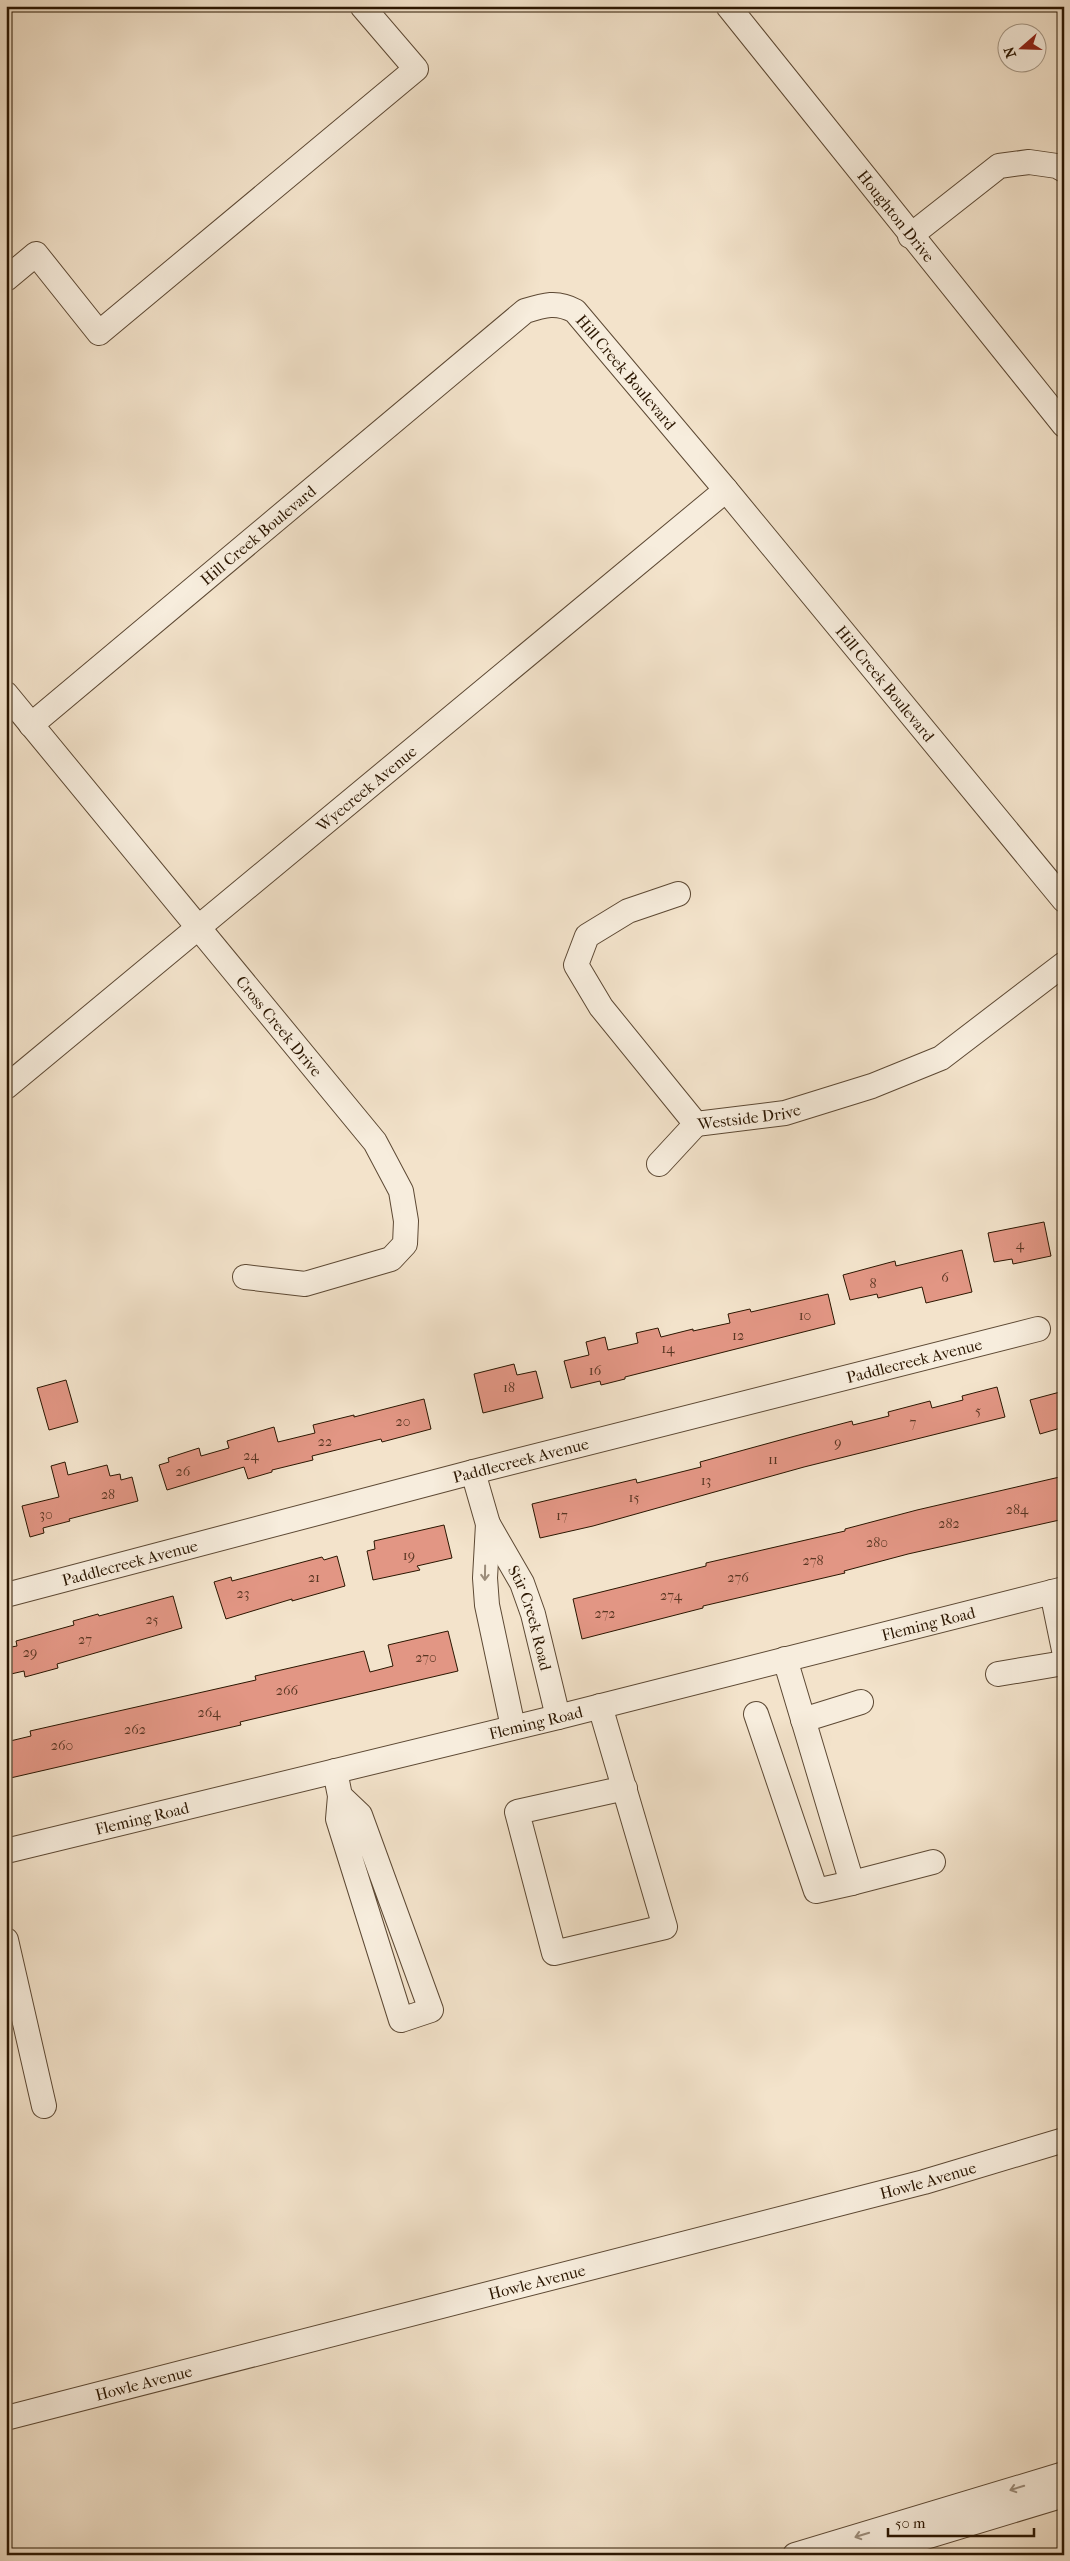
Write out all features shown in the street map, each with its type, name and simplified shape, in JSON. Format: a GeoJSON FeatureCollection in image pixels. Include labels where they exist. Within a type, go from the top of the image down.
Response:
{"type":"FeatureCollection","features":[{"type":"Feature","properties":{"kind":"street"},"geometry":{"type":"LineString","coordinates":[[6,279],[36,254],[98,333],[416,69],[362,6]]}},
{"type":"Feature","properties":{"kind":"street","name":"Houghton Drive"},"geometry":{"type":"LineString","coordinates":[[736,9],[910,236],[1064,425]]}},
{"type":"Feature","properties":{"kind":"street"},"geometry":{"type":"LineString","coordinates":[[910,236],[998,166],[1029,162],[1057,166],[1064,170]]}},
{"type":"Feature","properties":{"kind":"street","name":"Hill Creek Boulevard"},"geometry":{"type":"LineString","coordinates":[[31,725],[525,311],[550,304],[565,306],[575,311],[726,490],[1064,900]]}},
{"type":"Feature","properties":{"kind":"street","name":"Wyecreek Avenue"},"geometry":{"type":"LineString","coordinates":[[6,1087],[726,490]]}},
{"type":"Feature","properties":{"kind":"street","name":"Cross Creek Drive"},"geometry":{"type":"LineString","coordinates":[[6,694],[375,1142],[401,1191],[406,1221],[404,1244],[392,1259],[305,1284],[245,1277]]}},
{"type":"Feature","properties":{"kind":"street","name":"Westside Drive"},"geometry":{"type":"LineString","coordinates":[[678,894],[628,910],[588,936],[576,965],[601,1008],[696,1124],[785,1113],[872,1086],[941,1058],[1064,964]]}},
{"type":"Feature","properties":{"kind":"street"},"geometry":{"type":"LineString","coordinates":[[659,1164],[696,1124]]}},
{"type":"Feature","properties":{"kind":"street","name":"Paddlecreek Avenue"},"geometry":{"type":"LineString","coordinates":[[6,1595],[473,1472],[1038,1329]]}},
{"type":"Feature","properties":{"kind":"street","name":"Stir Creek Road"},"geometry":{"type":"LineString","coordinates":[[473,1472],[488,1524],[522,1583],[533,1614],[558,1717]]}},
{"type":"Feature","properties":{"kind":"street","name":"Stir Creek Road"},"geometry":{"type":"LineString","coordinates":[[488,1524],[485,1578],[487,1606],[513,1727]]}},
{"type":"Feature","properties":{"kind":"street"},"geometry":{"type":"LineString","coordinates":[[1058,1591],[1064,1650]]}},
{"type":"Feature","properties":{"kind":"street","name":"Fleming Road"},"geometry":{"type":"LineString","coordinates":[[6,1851],[558,1717],[1058,1591]]}},
{"type":"Feature","properties":{"kind":"street"},"geometry":{"type":"LineString","coordinates":[[785,1660],[852,1882]]}},
{"type":"Feature","properties":{"kind":"street"},"geometry":{"type":"LineString","coordinates":[[998,1674],[1064,1663]]}},
{"type":"Feature","properties":{"kind":"street"},"geometry":{"type":"LineString","coordinates":[[803,1720],[862,1702]]}},
{"type":"Feature","properties":{"kind":"street"},"geometry":{"type":"LineString","coordinates":[[600,1706],[665,1927],[554,1954],[517,1812],[624,1788]]}},
{"type":"Feature","properties":{"kind":"street"},"geometry":{"type":"LineString","coordinates":[[756,1714],[816,1891],[933,1862]]}},
{"type":"Feature","properties":{"kind":"street"},"geometry":{"type":"LineString","coordinates":[[335,1771],[340,1796],[338,1819],[401,2020],[431,2010],[360,1815],[340,1796]]}},
{"type":"Feature","properties":{"kind":"street"},"geometry":{"type":"LineString","coordinates":[[6,1940],[44,2106]]}},
{"type":"Feature","properties":{"kind":"street","name":"Howle Avenue"},"geometry":{"type":"LineString","coordinates":[[6,2418],[924,2182],[1064,2140]]}},
{"type":"Feature","properties":{"kind":"street"},"geometry":{"type":"LineString","coordinates":[[795,2555],[1064,2474]]}},
{"type":"Feature","properties":{"kind":"street"},"geometry":{"type":"LineString","coordinates":[[866,2555],[1064,2495]]}},
{"type":"Feature","properties":{"kind":"building"},"geometry":{"type":"Polygon","coordinates":[[[1044,1222],[1051,1256],[1013,1264],[1012,1259],[994,1262],[988,1233],[1044,1222]]]}},
{"type":"Feature","properties":{"kind":"building"},"geometry":{"type":"Polygon","coordinates":[[[962,1250],[972,1292],[926,1303],[922,1287],[878,1298],[877,1294],[850,1300],[843,1275],[895,1261],[896,1266],[962,1250]]]}},
{"type":"Feature","properties":{"kind":"building"},"geometry":{"type":"Polygon","coordinates":[[[828,1294],[835,1324],[625,1377],[625,1379],[601,1385],[600,1381],[571,1388],[564,1361],[589,1355],[586,1342],[605,1337],[608,1350],[638,1343],[636,1333],[658,1328],[661,1337],[693,1329],[693,1331],[730,1323],[728,1314],[750,1309],[751,1312],[828,1294]]]}},
{"type":"Feature","properties":{"kind":"building"},"geometry":{"type":"Polygon","coordinates":[[[514,1364],[517,1375],[536,1371],[543,1398],[483,1413],[474,1374],[514,1364]]]}},
{"type":"Feature","properties":{"kind":"building"},"geometry":{"type":"Polygon","coordinates":[[[66,1380],[78,1422],[49,1430],[37,1388],[66,1380]]]}},
{"type":"Feature","properties":{"kind":"building"},"geometry":{"type":"Polygon","coordinates":[[[997,1387],[1005,1417],[804,1467],[593,1526],[540,1538],[532,1504],[636,1479],[637,1483],[701,1467],[700,1462],[795,1436],[852,1421],[853,1425],[889,1416],[888,1412],[930,1401],[932,1408],[963,1400],[962,1396],[997,1387]]]}},
{"type":"Feature","properties":{"kind":"building"},"geometry":{"type":"Polygon","coordinates":[[[1060,1392],[1061,1397],[1064,1396],[1064,1427],[1040,1434],[1030,1400],[1060,1392]]]}},
{"type":"Feature","properties":{"kind":"building"},"geometry":{"type":"Polygon","coordinates":[[[424,1399],[431,1429],[382,1442],[381,1439],[312,1456],[313,1460],[272,1470],[272,1472],[248,1479],[244,1467],[167,1490],[159,1465],[169,1462],[168,1458],[199,1448],[201,1456],[229,1448],[227,1441],[274,1427],[278,1442],[315,1433],[313,1425],[354,1415],[354,1417],[424,1399]]]}},
{"type":"Feature","properties":{"kind":"building"},"geometry":{"type":"Polygon","coordinates":[[[65,1462],[68,1475],[107,1465],[110,1476],[120,1474],[121,1480],[132,1477],[138,1501],[69,1519],[70,1521],[43,1528],[44,1533],[30,1537],[22,1506],[59,1497],[51,1466],[65,1462]]]}},
{"type":"Feature","properties":{"kind":"building"},"geometry":{"type":"Polygon","coordinates":[[[1064,1476],[1064,1519],[908,1554],[844,1571],[845,1573],[703,1606],[703,1608],[582,1639],[573,1599],[706,1566],[706,1563],[845,1531],[845,1529],[917,1510],[1064,1476]]]}},
{"type":"Feature","properties":{"kind":"building"},"geometry":{"type":"Polygon","coordinates":[[[444,1525],[452,1558],[417,1566],[420,1570],[373,1580],[367,1551],[375,1549],[374,1541],[444,1525]]]}},
{"type":"Feature","properties":{"kind":"building"},"geometry":{"type":"Polygon","coordinates":[[[337,1556],[345,1586],[292,1601],[292,1599],[226,1619],[214,1582],[231,1577],[232,1581],[322,1557],[324,1560],[337,1556]]]}},
{"type":"Feature","properties":{"kind":"building"},"geometry":{"type":"Polygon","coordinates":[[[173,1596],[182,1628],[57,1664],[58,1668],[25,1677],[24,1671],[11,1674],[6,1648],[17,1646],[16,1641],[74,1625],[73,1621],[173,1596]]]}},
{"type":"Feature","properties":{"kind":"building"},"geometry":{"type":"Polygon","coordinates":[[[448,1631],[458,1671],[240,1722],[241,1725],[6,1779],[6,1742],[31,1736],[30,1731],[256,1680],[255,1676],[364,1651],[370,1672],[393,1666],[388,1645],[448,1631]]]}}]}
